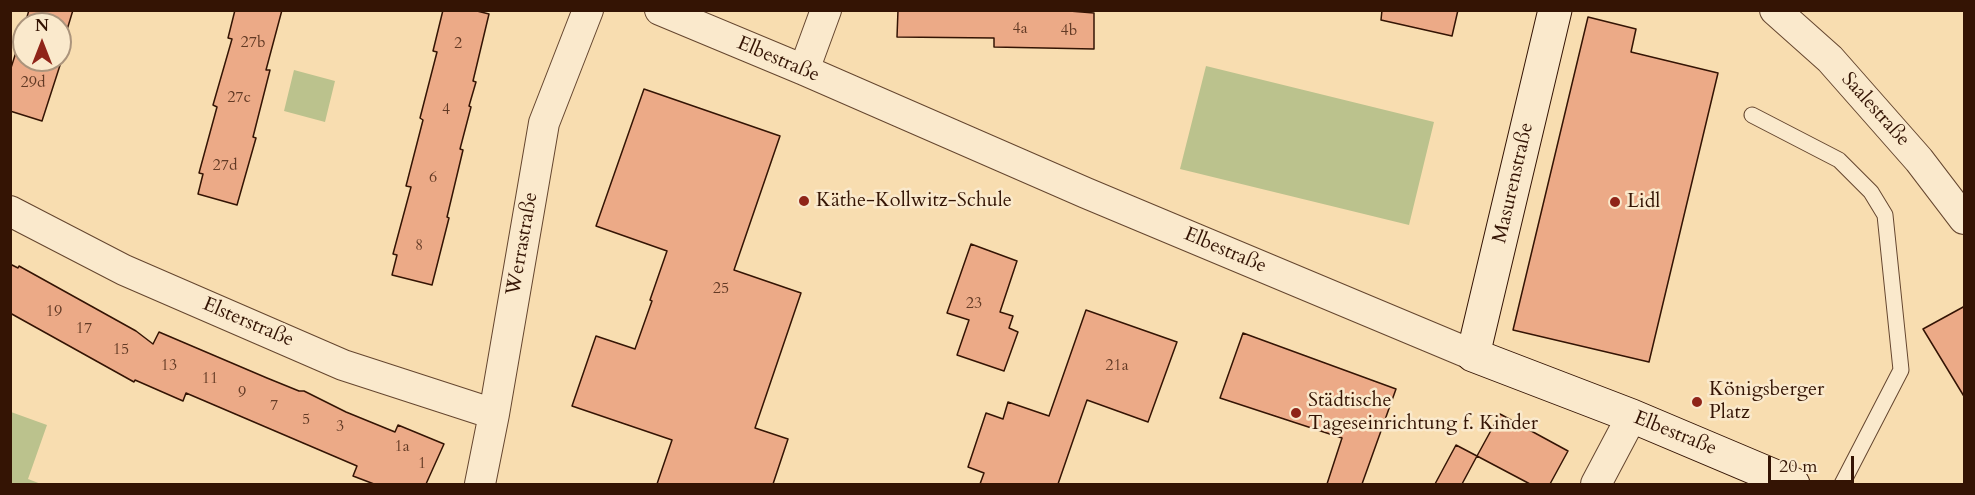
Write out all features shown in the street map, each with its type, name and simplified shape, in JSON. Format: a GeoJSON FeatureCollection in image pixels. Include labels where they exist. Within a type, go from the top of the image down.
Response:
{"type":"FeatureCollection","features":[{"type":"Feature","properties":{"kind":"main road","name":"Masurenstraße"},"geometry":{"type":"LineString","coordinates":[[1473,355],[1555,10]]}},
{"type":"Feature","properties":{"kind":"main road","name":"Elbestraße"},"geometry":{"type":"LineString","coordinates":[[1473,355],[1632,416],[1793,484]]}},
{"type":"Feature","properties":{"kind":"street","name":"Werrastraße"},"geometry":{"type":"LineString","coordinates":[[480,484],[544,123],[588,10]]}},
{"type":"Feature","properties":{"kind":"street","name":"Elbestraße"},"geometry":{"type":"LineString","coordinates":[[660,10],[1473,355]]}},
{"type":"Feature","properties":{"kind":"street"},"geometry":{"type":"LineString","coordinates":[[804,70],[826,10]]}},
{"type":"Feature","properties":{"kind":"street","name":"Saalestraße"},"geometry":{"type":"LineString","coordinates":[[1774,10],[1830,59],[1919,160],[1965,219]]}},
{"type":"Feature","properties":{"kind":"street","name":"Elsterstraße"},"geometry":{"type":"LineString","coordinates":[[10,211],[124,270],[332,360],[494,414]]}},
{"type":"Feature","properties":{"kind":"street"},"geometry":{"type":"LineString","coordinates":[[1596,484],[1632,416]]}},
{"type":"Feature","properties":{"kind":"lane"},"geometry":{"type":"LineString","coordinates":[[1752,115],[1839,160],[1871,192],[1885,215],[1901,370],[1842,484]]}},
{"type":"Feature","properties":{"kind":"green space"},"geometry":{"type":"Polygon","coordinates":[[[1206,66],[1434,122],[1409,225],[1180,169],[1206,66]]]}},
{"type":"Feature","properties":{"kind":"green space"},"geometry":{"type":"Polygon","coordinates":[[[294,70],[335,81],[325,122],[284,111],[294,70]]]}},
{"type":"Feature","properties":{"kind":"green space"},"geometry":{"type":"Polygon","coordinates":[[[11,412],[47,425],[28,479],[41,484],[11,484],[11,412]]]}},
{"type":"Feature","properties":{"kind":"building"},"geometry":{"type":"Polygon","coordinates":[[[29,10],[73,10],[72,13],[28,12],[29,10]]]}},
{"type":"Feature","properties":{"kind":"building"},"geometry":{"type":"Polygon","coordinates":[[[235,10],[282,10],[266,70],[270,70],[253,137],[256,138],[237,205],[198,194],[203,174],[199,173],[217,107],[213,105],[232,39],[228,38],[235,10]]]}},
{"type":"Feature","properties":{"kind":"building"},"geometry":{"type":"Polygon","coordinates":[[[443,10],[473,10],[489,14],[473,81],[476,82],[460,149],[463,150],[447,217],[449,218],[432,285],[392,275],[397,255],[393,254],[411,187],[406,186],[423,120],[420,118],[437,52],[433,51],[443,10]]]}},
{"type":"Feature","properties":{"kind":"building"},"geometry":{"type":"Polygon","coordinates":[[[898,10],[1057,10],[1094,13],[1094,49],[994,47],[994,38],[897,37],[898,10]]]}},
{"type":"Feature","properties":{"kind":"building"},"geometry":{"type":"Polygon","coordinates":[[[1382,10],[1458,10],[1452,36],[1381,20],[1382,10]]]}},
{"type":"Feature","properties":{"kind":"building","name":"Lidl"},"geometry":{"type":"Polygon","coordinates":[[[1588,17],[1636,29],[1631,52],[1718,73],[1649,362],[1513,330],[1588,17]]]}},
{"type":"Feature","properties":{"kind":"building"},"geometry":{"type":"Polygon","coordinates":[[[12,65],[12,72],[58,72],[42,121],[10,111],[12,65]]]}},
{"type":"Feature","properties":{"kind":"building"},"geometry":{"type":"Polygon","coordinates":[[[644,89],[780,136],[734,270],[801,293],[755,428],[788,439],[773,484],[657,484],[672,440],[572,406],[596,336],[635,349],[667,251],[596,226],[644,89]]]}},
{"type":"Feature","properties":{"kind":"building"},"geometry":{"type":"Polygon","coordinates":[[[971,244],[1017,261],[1000,312],[1013,316],[1009,328],[1018,332],[1004,371],[957,355],[969,320],[947,313],[971,244]]]}},
{"type":"Feature","properties":{"kind":"building"},"geometry":{"type":"Polygon","coordinates":[[[10,264],[18,268],[19,266],[136,331],[153,344],[159,332],[267,378],[304,391],[346,412],[395,432],[398,425],[444,444],[426,484],[374,484],[353,476],[357,466],[186,393],[183,401],[135,380],[134,382],[10,313],[10,264]]]}},
{"type":"Feature","properties":{"kind":"building"},"geometry":{"type":"Polygon","coordinates":[[[1965,306],[1965,398],[1923,329],[1965,306]]]}},
{"type":"Feature","properties":{"kind":"building"},"geometry":{"type":"Polygon","coordinates":[[[1086,310],[1177,342],[1148,422],[1087,400],[1058,484],[980,484],[984,473],[968,467],[986,413],[1003,419],[1008,402],[1049,416],[1086,310]]]}},
{"type":"Feature","properties":{"kind":"building"},"geometry":{"type":"Polygon","coordinates":[[[1243,333],[1396,389],[1362,484],[1327,484],[1342,438],[1220,398],[1243,333]]]}},
{"type":"Feature","properties":{"kind":"building"},"geometry":{"type":"Polygon","coordinates":[[[1500,414],[1568,451],[1550,484],[1530,484],[1477,456],[1500,414]]]}},
{"type":"Feature","properties":{"kind":"building"},"geometry":{"type":"Polygon","coordinates":[[[1456,445],[1477,456],[1462,484],[1435,484],[1456,445]]]}},
{"type":"Feature","properties":{"kind":"place","name":"Käthe-Kollwitz-Schule"},"geometry":{"type":"Point","coordinates":[804,201]}},
{"type":"Feature","properties":{"kind":"place","name":"Lidl"},"geometry":{"type":"Point","coordinates":[1615,202]}},
{"type":"Feature","properties":{"kind":"place","name":"Königsberger Platz"},"geometry":{"type":"Point","coordinates":[1697,402]}},
{"type":"Feature","properties":{"kind":"place","name":"Städtische Tageseinrichtung f. Kinder"},"geometry":{"type":"Point","coordinates":[1296,413]}}]}
